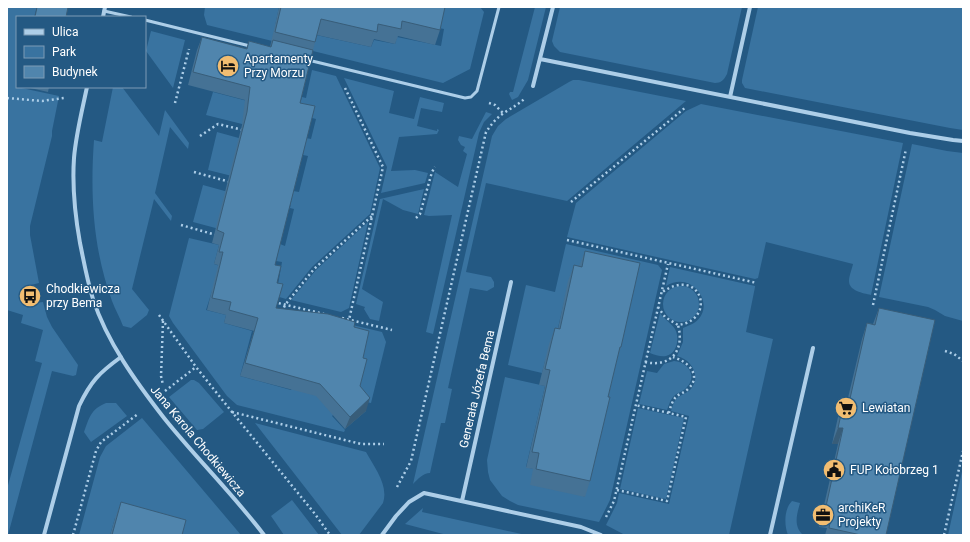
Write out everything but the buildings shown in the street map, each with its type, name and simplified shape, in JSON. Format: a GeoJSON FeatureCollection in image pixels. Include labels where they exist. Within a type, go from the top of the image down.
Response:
{"type":"FeatureCollection","features":[{"type":"Feature","properties":{"kind":"street"},"geometry":{"type":"LineString","coordinates":[[533,86],[553,7]]}},
{"type":"Feature","properties":{"kind":"street"},"geometry":{"type":"LineString","coordinates":[[730,97],[750,7]]}},
{"type":"Feature","properties":{"kind":"street"},"geometry":{"type":"LineString","coordinates":[[540,59],[910,133],[963,141]]}},
{"type":"Feature","properties":{"kind":"street","name":"Jana Karola Chodkiewicza"},"geometry":{"type":"LineString","coordinates":[[87,88],[78,127],[74,158],[74,196],[76,218],[86,273],[93,300],[102,322],[121,357],[144,392],[164,418],[264,535]]}},
{"type":"Feature","properties":{"kind":"street","name":"Generała Józefa Bema"},"geometry":{"type":"LineString","coordinates":[[462,501],[511,282]]}},
{"type":"Feature","properties":{"kind":"street"},"geometry":{"type":"LineString","coordinates":[[770,535],[813,348]]}},
{"type":"Feature","properties":{"kind":"street"},"geometry":{"type":"LineString","coordinates":[[44,535],[79,406],[87,389],[96,377],[121,357]]}},
{"type":"Feature","properties":{"kind":"street"},"geometry":{"type":"LineString","coordinates":[[382,535],[409,502],[424,493],[581,527],[599,534]]}},
{"type":"Feature","properties":{"kind":"lane"},"geometry":{"type":"LineString","coordinates":[[300,58],[465,98],[471,97],[478,91],[499,7]]}},
{"type":"Feature","properties":{"kind":"lane"},"geometry":{"type":"LineString","coordinates":[[105,9],[128,16]]}},
{"type":"Feature","properties":{"kind":"lane"},"geometry":{"type":"LineString","coordinates":[[146,20],[255,47]]}},
{"type":"Feature","properties":{"kind":"path"},"geometry":{"type":"LineString","coordinates":[[175,103],[189,48]]}},
{"type":"Feature","properties":{"kind":"path"},"geometry":{"type":"LineString","coordinates":[[342,68],[340,77],[383,167],[349,320]]}},
{"type":"Feature","properties":{"kind":"path"},"geometry":{"type":"LineString","coordinates":[[394,493],[411,461],[486,132],[494,121],[503,113],[526,97],[533,86]]}},
{"type":"Feature","properties":{"kind":"path"},"geometry":{"type":"LineString","coordinates":[[571,202],[704,92]]}},
{"type":"Feature","properties":{"kind":"path"},"geometry":{"type":"LineString","coordinates":[[7,98],[42,102],[64,98]]}},
{"type":"Feature","properties":{"kind":"path"},"geometry":{"type":"LineString","coordinates":[[200,136],[218,124],[244,130]]}},
{"type":"Feature","properties":{"kind":"path"},"geometry":{"type":"LineString","coordinates":[[873,305],[910,133]]}},
{"type":"Feature","properties":{"kind":"path"},"geometry":{"type":"LineString","coordinates":[[416,218],[420,214],[432,172],[435,167]]}},
{"type":"Feature","properties":{"kind":"path"},"geometry":{"type":"LineString","coordinates":[[194,172],[231,182]]}},
{"type":"Feature","properties":{"kind":"path"},"geometry":{"type":"LineString","coordinates":[[281,313],[285,305],[314,269],[372,216]]}},
{"type":"Feature","properties":{"kind":"path"},"geometry":{"type":"LineString","coordinates":[[181,225],[217,235]]}},
{"type":"Feature","properties":{"kind":"path"},"geometry":{"type":"LineString","coordinates":[[566,240],[757,283]]}},
{"type":"Feature","properties":{"kind":"path"},"geometry":{"type":"LineString","coordinates":[[599,534],[614,501],[617,490],[668,264]]}},
{"type":"Feature","properties":{"kind":"path"},"geometry":{"type":"LineString","coordinates":[[658,307],[665,317],[678,326],[687,324],[693,320],[700,311],[701,305],[698,293],[694,288],[683,284],[677,284],[661,293]]}},
{"type":"Feature","properties":{"kind":"path"},"geometry":{"type":"LineString","coordinates":[[273,302],[325,314]]}},
{"type":"Feature","properties":{"kind":"path"},"geometry":{"type":"LineString","coordinates":[[159,315],[196,367],[315,514],[330,535]]}},
{"type":"Feature","properties":{"kind":"path"},"geometry":{"type":"LineString","coordinates":[[338,317],[392,330]]}},
{"type":"Feature","properties":{"kind":"path"},"geometry":{"type":"LineString","coordinates":[[163,320],[161,376],[164,391],[196,367]]}},
{"type":"Feature","properties":{"kind":"path"},"geometry":{"type":"LineString","coordinates":[[645,362],[654,364],[673,357],[677,352],[680,341],[678,326]]}},
{"type":"Feature","properties":{"kind":"path"},"geometry":{"type":"LineString","coordinates":[[945,351],[954,354],[963,361]]}},
{"type":"Feature","properties":{"kind":"path"},"geometry":{"type":"LineString","coordinates":[[669,413],[674,399],[688,389],[694,380],[692,369],[684,362],[673,357]]}},
{"type":"Feature","properties":{"kind":"path"},"geometry":{"type":"LineString","coordinates":[[617,490],[667,501],[686,417],[635,405]]}},
{"type":"Feature","properties":{"kind":"path"},"geometry":{"type":"LineString","coordinates":[[232,412],[361,444],[384,444]]}},
{"type":"Feature","properties":{"kind":"path"},"geometry":{"type":"LineString","coordinates":[[74,535],[96,451],[101,442],[139,413]]}},
{"type":"Feature","properties":{"kind":"path"},"geometry":{"type":"LineString","coordinates":[[944,535],[963,451]]}},
{"type":"Feature","properties":{"kind":"green space"},"geometry":{"type":"Polygon","coordinates":[[[7,7],[37,7],[34,16],[16,16],[16,88],[59,96],[52,136],[30,226],[30,235],[39,283],[31,285],[35,303],[43,302],[47,317],[52,327],[78,365],[76,375],[73,376],[52,371],[8,535],[7,489],[42,363],[35,361],[43,330],[21,323],[23,315],[7,310],[7,7]]]}},
{"type":"Feature","properties":{"kind":"green space"},"geometry":{"type":"Polygon","coordinates":[[[205,7],[279,7],[275,26],[371,47],[374,40],[395,44],[397,37],[441,46],[444,29],[439,28],[443,7],[480,7],[484,12],[470,69],[443,83],[207,25],[204,15],[205,7]]]}},
{"type":"Feature","properties":{"kind":"green space"},"geometry":{"type":"Polygon","coordinates":[[[535,7],[546,7],[528,80],[518,97],[512,100],[509,94],[510,92],[513,92],[535,7]]]}},
{"type":"Feature","properties":{"kind":"green space"},"geometry":{"type":"Polygon","coordinates":[[[560,7],[742,7],[727,74],[722,81],[715,83],[560,52],[554,46],[552,41],[560,7]]]}},
{"type":"Feature","properties":{"kind":"green space"},"geometry":{"type":"Polygon","coordinates":[[[758,7],[963,7],[963,130],[745,88],[742,80],[758,7]]]}},
{"type":"Feature","properties":{"kind":"green space"},"geometry":{"type":"Polygon","coordinates":[[[151,31],[185,40],[173,88],[146,51],[151,31]]]}},
{"type":"Feature","properties":{"kind":"green space"},"geometry":{"type":"Polygon","coordinates":[[[312,70],[336,76],[380,168],[370,214],[312,267],[286,299],[276,296],[282,262],[276,261],[280,244],[285,246],[294,209],[290,208],[293,191],[299,192],[308,156],[303,155],[306,138],[311,139],[316,119],[297,114],[302,97],[306,98],[312,70]]]}},
{"type":"Feature","properties":{"kind":"green space"},"geometry":{"type":"Polygon","coordinates":[[[344,78],[394,91],[389,113],[414,119],[420,97],[444,103],[442,112],[421,108],[417,126],[437,131],[437,129],[439,130],[437,134],[399,137],[391,171],[415,170],[428,173],[425,183],[381,193],[387,167],[344,78]]]}},
{"type":"Feature","properties":{"kind":"green space"},"geometry":{"type":"Polygon","coordinates":[[[573,80],[686,101],[567,201],[486,183],[466,272],[491,277],[494,282],[494,287],[487,291],[470,288],[448,388],[452,389],[445,423],[441,423],[430,473],[423,475],[413,484],[492,136],[498,126],[506,119],[573,80]]]}},
{"type":"Feature","properties":{"kind":"green space"},"geometry":{"type":"Polygon","coordinates":[[[113,88],[123,88],[159,136],[165,110],[189,143],[188,149],[170,127],[155,193],[172,216],[171,221],[154,199],[132,289],[149,310],[147,315],[131,328],[123,326],[112,301],[97,242],[94,222],[92,181],[94,140],[102,142],[113,88]]]}},
{"type":"Feature","properties":{"kind":"green space"},"geometry":{"type":"Polygon","coordinates":[[[213,92],[255,103],[250,126],[206,115],[213,92]]]}},
{"type":"Feature","properties":{"kind":"green space"},"geometry":{"type":"Polygon","coordinates":[[[701,104],[903,143],[871,295],[857,291],[851,287],[849,279],[853,264],[766,242],[758,278],[755,279],[567,237],[576,203],[686,111],[701,104]]]}},
{"type":"Feature","properties":{"kind":"green space"},"geometry":{"type":"Polygon","coordinates":[[[486,112],[492,114],[484,122],[479,133],[433,334],[426,332],[452,215],[424,215],[435,172],[458,187],[467,154],[463,151],[465,147],[461,145],[458,140],[459,136],[472,139],[486,112]]]}},
{"type":"Feature","properties":{"kind":"green space"},"geometry":{"type":"Polygon","coordinates":[[[217,132],[246,140],[236,177],[208,170],[217,132]]]}},
{"type":"Feature","properties":{"kind":"green space"},"geometry":{"type":"Polygon","coordinates":[[[912,144],[963,153],[963,321],[945,316],[928,307],[879,297],[912,144]]]}},
{"type":"Feature","properties":{"kind":"green space"},"geometry":{"type":"Polygon","coordinates":[[[203,185],[232,193],[223,230],[193,222],[203,185]]]}},
{"type":"Feature","properties":{"kind":"green space"},"geometry":{"type":"Polygon","coordinates":[[[424,189],[418,214],[403,210],[383,199],[362,289],[383,302],[379,321],[370,319],[364,309],[365,307],[356,304],[380,199],[424,189]]]}},
{"type":"Feature","properties":{"kind":"green space"},"geometry":{"type":"Polygon","coordinates":[[[368,222],[349,308],[341,312],[291,300],[316,270],[368,222]]]}},
{"type":"Feature","properties":{"kind":"green space"},"geometry":{"type":"Polygon","coordinates":[[[189,238],[219,245],[214,264],[223,267],[212,291],[206,310],[226,315],[224,323],[252,331],[240,376],[291,390],[336,321],[382,332],[386,342],[371,403],[366,402],[357,393],[332,416],[345,430],[344,432],[237,405],[227,396],[169,316],[189,238]]]}},
{"type":"Feature","properties":{"kind":"green space"},"geometry":{"type":"Polygon","coordinates":[[[566,244],[658,265],[662,270],[610,500],[599,522],[518,505],[502,496],[490,480],[488,472],[487,460],[505,377],[545,386],[526,467],[533,469],[585,497],[569,281],[554,345],[545,361],[542,373],[508,365],[526,285],[555,292],[566,244]]]}},
{"type":"Feature","properties":{"kind":"green space"},"geometry":{"type":"Polygon","coordinates":[[[670,267],[755,286],[746,332],[773,339],[729,535],[625,535],[606,525],[617,503],[619,493],[669,504],[689,416],[671,411],[676,399],[688,392],[692,388],[695,381],[694,372],[690,363],[677,356],[683,342],[683,328],[694,323],[701,316],[704,308],[703,300],[699,292],[693,286],[685,282],[676,282],[666,286],[670,267]]]}},
{"type":"Feature","properties":{"kind":"green space"},"geometry":{"type":"Polygon","coordinates":[[[685,286],[694,291],[698,297],[698,311],[694,317],[685,322],[677,322],[668,317],[664,311],[663,300],[668,291],[674,287],[685,286]]]}},
{"type":"Feature","properties":{"kind":"green space"},"geometry":{"type":"Polygon","coordinates":[[[660,313],[675,329],[677,337],[673,352],[670,355],[664,356],[658,356],[650,353],[660,313]]]}},
{"type":"Feature","properties":{"kind":"green space"},"geometry":{"type":"Polygon","coordinates":[[[674,361],[683,364],[690,370],[691,378],[687,387],[673,398],[667,410],[639,404],[647,371],[657,373],[664,364],[674,361]]]}},
{"type":"Feature","properties":{"kind":"green space"},"geometry":{"type":"Polygon","coordinates":[[[191,380],[199,383],[224,412],[203,429],[197,430],[169,397],[191,380]]]}},
{"type":"Feature","properties":{"kind":"green space"},"geometry":{"type":"Polygon","coordinates":[[[106,403],[116,403],[127,416],[91,442],[84,432],[87,422],[91,414],[97,408],[106,403]]]}},
{"type":"Feature","properties":{"kind":"green space"},"geometry":{"type":"Polygon","coordinates":[[[638,408],[684,418],[666,499],[620,489],[638,408]]]}},
{"type":"Feature","properties":{"kind":"green space"},"geometry":{"type":"Polygon","coordinates":[[[142,418],[241,535],[177,535],[115,518],[110,535],[79,535],[100,457],[106,446],[142,418]]]}},
{"type":"Feature","properties":{"kind":"green space"},"geometry":{"type":"Polygon","coordinates":[[[255,423],[366,452],[380,476],[384,496],[383,503],[359,535],[342,535],[255,423]]]}},
{"type":"Feature","properties":{"kind":"green space"},"geometry":{"type":"Polygon","coordinates":[[[963,467],[963,535],[948,535],[963,467]]]}},
{"type":"Feature","properties":{"kind":"green space"},"geometry":{"type":"Polygon","coordinates":[[[292,500],[319,535],[284,535],[271,516],[292,500]]]}},
{"type":"Feature","properties":{"kind":"green space"},"geometry":{"type":"Polygon","coordinates":[[[792,501],[800,503],[797,524],[803,535],[788,535],[785,522],[786,513],[789,504],[792,501]]]}},
{"type":"Feature","properties":{"kind":"green space"},"geometry":{"type":"Polygon","coordinates":[[[423,508],[422,512],[526,535],[447,535],[405,524],[423,508]]]}},
{"type":"Feature","properties":{"kind":"place","name":"Apartamenty Przy Morzu"},"geometry":{"type":"Point","coordinates":[228,66]}},
{"type":"Feature","properties":{"kind":"place","name":"Chodkiewicza przy Bema"},"geometry":{"type":"Point","coordinates":[30,296]}},
{"type":"Feature","properties":{"kind":"place","name":"Lewiatan"},"geometry":{"type":"Point","coordinates":[846,408]}},
{"type":"Feature","properties":{"kind":"place","name":"FUP Kołobrzeg 1"},"geometry":{"type":"Point","coordinates":[834,470]}},
{"type":"Feature","properties":{"kind":"place","name":"archiKeR Projekty"},"geometry":{"type":"Point","coordinates":[823,515]}}]}
